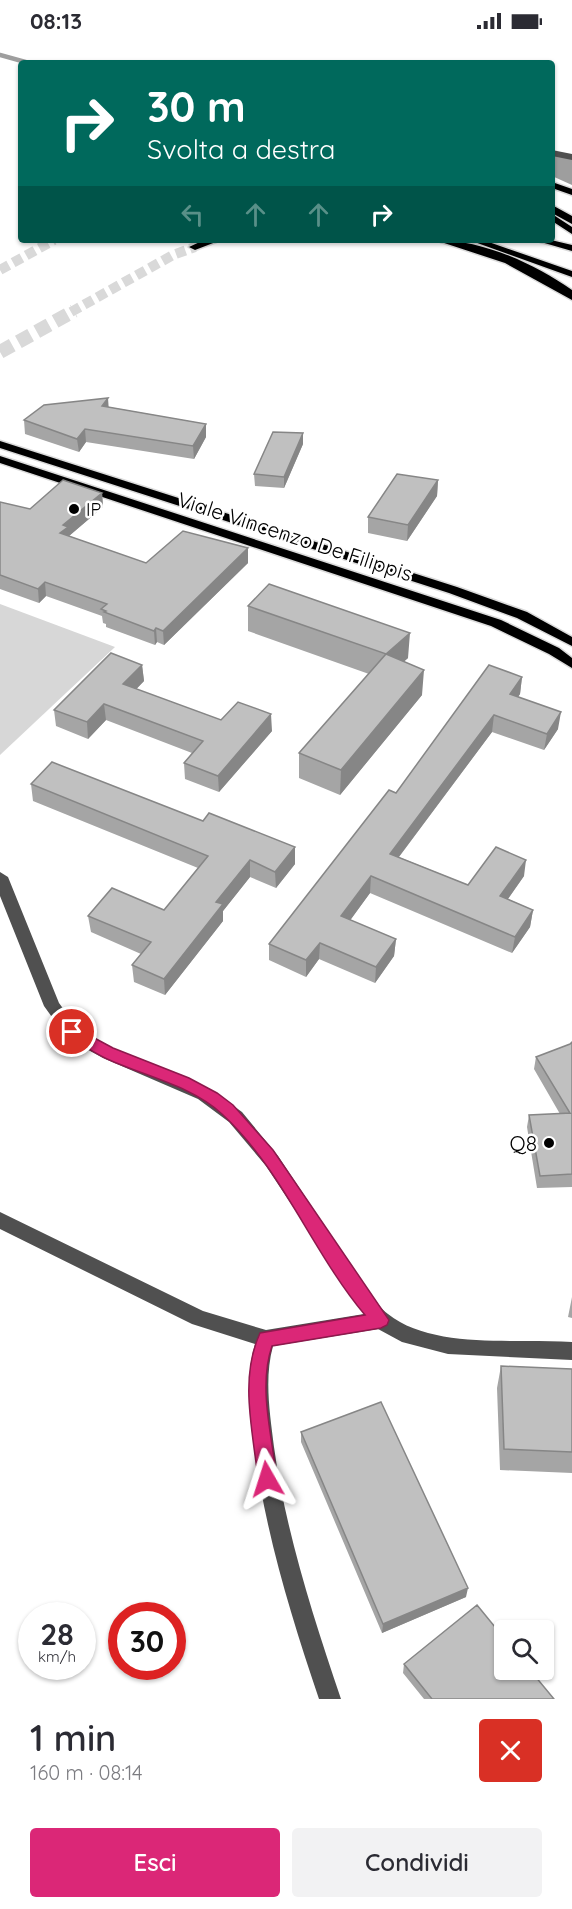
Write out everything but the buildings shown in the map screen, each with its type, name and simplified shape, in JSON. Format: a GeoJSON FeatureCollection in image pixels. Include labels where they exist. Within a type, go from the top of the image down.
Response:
{"type":"FeatureCollection","features":[{"type":"Feature","properties":{"kind":"highway"},"geometry":{"type":"LineString","coordinates":[[555,210],[572,221]]}},
{"type":"Feature","properties":{"kind":"highway"},"geometry":{"type":"LineString","coordinates":[[195,247],[205,243]]}},
{"type":"Feature","properties":{"kind":"highway"},"geometry":{"type":"LineString","coordinates":[[452,243],[520,265],[549,279],[572,296]]}},
{"type":"Feature","properties":{"kind":"main road"},"geometry":{"type":"LineString","coordinates":[[555,186],[572,192]]}},
{"type":"Feature","properties":{"kind":"main road"},"geometry":{"type":"LineString","coordinates":[[555,219],[572,231]]}},
{"type":"Feature","properties":{"kind":"main road"},"geometry":{"type":"LineString","coordinates":[[483,243],[572,274]]}},
{"type":"Feature","properties":{"kind":"main road"},"geometry":{"type":"LineString","coordinates":[[554,243],[572,248]]}},
{"type":"Feature","properties":{"kind":"main road","name":"Viale Vincenzo De Filippis"},"geometry":{"type":"LineString","coordinates":[[0,444],[488,602],[522,615],[572,642]]}},
{"type":"Feature","properties":{"kind":"main road","name":"Viale Vincenzo De Filippis"},"geometry":{"type":"LineString","coordinates":[[0,459],[496,623],[554,651],[572,664]]}},
{"type":"Feature","properties":{"kind":"street"},"geometry":{"type":"LineString","coordinates":[[555,154],[572,157]]}},
{"type":"Feature","properties":{"kind":"street"},"geometry":{"type":"LineString","coordinates":[[0,877],[52,1006],[63,1023],[83,1041],[184,1083],[212,1097],[228,1110],[268,1155],[363,1300],[381,1320],[404,1335],[440,1343],[572,1352]]}},
{"type":"Feature","properties":{"kind":"street"},"geometry":{"type":"LineString","coordinates":[[0,1220],[199,1318],[266,1339],[381,1320]]}},
{"type":"Feature","properties":{"kind":"street"},"geometry":{"type":"LineString","coordinates":[[266,1339],[258,1363],[257,1388],[267,1479],[276,1524],[330,1699]]}},
{"type":"Feature","properties":{"kind":"shaded area"},"geometry":{"type":"Polygon","coordinates":[[[555,156],[572,159],[572,185],[555,177],[555,156]]]}},
{"type":"Feature","properties":{"kind":"shaded area"},"geometry":{"type":"Polygon","coordinates":[[[0,604],[115,647],[0,755],[0,604]]]}},
{"type":"Feature","properties":{"kind":"waterway"},"geometry":{"type":"LineString","coordinates":[[0,55],[18,60]]}},
{"type":"Feature","properties":{"kind":"tunnel"},"geometry":{"type":"LineString","coordinates":[[0,270],[49,243]]}},
{"type":"Feature","properties":{"kind":"tunnel"},"geometry":{"type":"LineString","coordinates":[[71,312],[173,255],[195,247]]}},
{"type":"Feature","properties":{"kind":"tunnel"},"geometry":{"type":"LineString","coordinates":[[0,352],[74,311]]}},
{"type":"Feature","properties":{"kind":"place","name":"IP"},"geometry":{"type":"Point","coordinates":[74,509]}},
{"type":"Feature","properties":{"kind":"place","name":"Q8"},"geometry":{"type":"Point","coordinates":[549,1143]}},
{"type":"Feature","properties":{"kind":"route"},"geometry":{"type":"LineString","coordinates":[[72,1032],[83,1041],[108,1053],[184,1083],[212,1097],[228,1110],[268,1155],[363,1300],[381,1320],[266,1339],[258,1363],[257,1388],[267,1479]]}}]}
